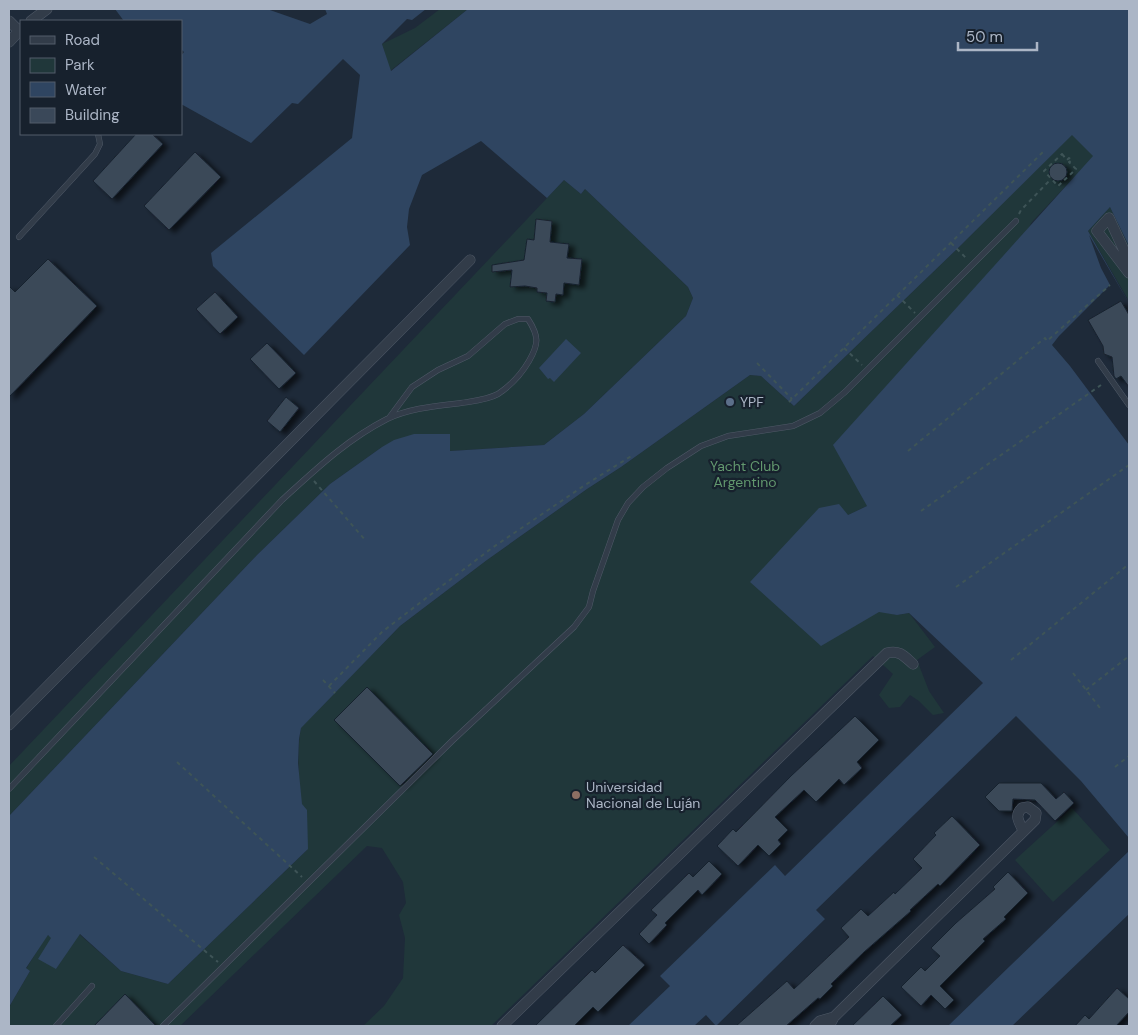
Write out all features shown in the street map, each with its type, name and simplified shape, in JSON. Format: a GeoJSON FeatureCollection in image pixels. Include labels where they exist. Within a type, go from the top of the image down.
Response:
{"type":"FeatureCollection","features":[{"type":"Feature","properties":{"kind":"street"},"geometry":{"type":"LineString","coordinates":[[32,20],[47,9]]}},
{"type":"Feature","properties":{"kind":"street"},"geometry":{"type":"LineString","coordinates":[[9,21],[20,31],[9,42]]}},
{"type":"Feature","properties":{"kind":"street"},"geometry":{"type":"LineString","coordinates":[[1129,260],[1109,218],[1097,231],[1129,273]]}},
{"type":"Feature","properties":{"kind":"street"},"geometry":{"type":"LineString","coordinates":[[9,725],[470,260]]}},
{"type":"Feature","properties":{"kind":"street"},"geometry":{"type":"LineString","coordinates":[[502,1026],[887,653],[901,653],[913,664]]}},
{"type":"Feature","properties":{"kind":"street"},"geometry":{"type":"LineString","coordinates":[[815,1026],[820,1021],[831,1021],[1023,830]]}},
{"type":"Feature","properties":{"kind":"lane"},"geometry":{"type":"LineString","coordinates":[[18,237],[95,154],[100,144],[98,135]]}},
{"type":"Feature","properties":{"kind":"lane"},"geometry":{"type":"LineString","coordinates":[[163,1026],[452,741],[574,627],[589,607],[618,520],[628,503],[643,487],[667,468],[701,446],[728,436],[793,426],[832,404],[1016,221]]}},
{"type":"Feature","properties":{"kind":"lane"},"geometry":{"type":"LineString","coordinates":[[9,788],[282,500],[346,443],[389,418],[420,408],[472,401],[498,393],[523,371],[532,356],[537,344],[535,330],[528,320],[518,319],[506,324],[468,356],[438,370],[412,387],[389,418]]}},
{"type":"Feature","properties":{"kind":"lane"},"geometry":{"type":"LineString","coordinates":[[1098,360],[1129,405]]}},
{"type":"Feature","properties":{"kind":"lane"},"geometry":{"type":"LineString","coordinates":[[56,1026],[92,986]]}},
{"type":"Feature","properties":{"kind":"path"},"geometry":{"type":"LineString","coordinates":[[789,402],[1045,150]]}},
{"type":"Feature","properties":{"kind":"path"},"geometry":{"type":"LineString","coordinates":[[1062,154],[1067,160],[1070,158],[1072,160],[1070,162],[1076,169],[1058,186],[1051,178],[1044,171],[1062,154]]}},
{"type":"Feature","properties":{"kind":"path"},"geometry":{"type":"LineString","coordinates":[[1016,221],[1021,210],[1051,178]]}},
{"type":"Feature","properties":{"kind":"path"},"geometry":{"type":"LineString","coordinates":[[950,243],[973,265]]}},
{"type":"Feature","properties":{"kind":"path"},"geometry":{"type":"LineString","coordinates":[[908,451],[1045,338],[1047,341],[1110,285]]}},
{"type":"Feature","properties":{"kind":"path"},"geometry":{"type":"LineString","coordinates":[[897,295],[920,318]]}},
{"type":"Feature","properties":{"kind":"path"},"geometry":{"type":"LineString","coordinates":[[844,348],[867,370]]}},
{"type":"Feature","properties":{"kind":"path"},"geometry":{"type":"LineString","coordinates":[[758,363],[792,399]]}},
{"type":"Feature","properties":{"kind":"path"},"geometry":{"type":"LineString","coordinates":[[922,511],[1101,386]]}},
{"type":"Feature","properties":{"kind":"path"},"geometry":{"type":"LineString","coordinates":[[329,686],[382,632],[434,592],[492,548],[633,455]]}},
{"type":"Feature","properties":{"kind":"path"},"geometry":{"type":"LineString","coordinates":[[956,587],[1129,465]]}},
{"type":"Feature","properties":{"kind":"path"},"geometry":{"type":"LineString","coordinates":[[309,476],[366,542]]}},
{"type":"Feature","properties":{"kind":"path"},"geometry":{"type":"LineString","coordinates":[[1012,660],[1129,564]]}},
{"type":"Feature","properties":{"kind":"path"},"geometry":{"type":"LineString","coordinates":[[1086,690],[1129,656]]}},
{"type":"Feature","properties":{"kind":"path"},"geometry":{"type":"LineString","coordinates":[[1072,673],[1100,708]]}},
{"type":"Feature","properties":{"kind":"path"},"geometry":{"type":"LineString","coordinates":[[323,680],[336,693]]}},
{"type":"Feature","properties":{"kind":"path"},"geometry":{"type":"LineString","coordinates":[[1116,767],[1129,756]]}},
{"type":"Feature","properties":{"kind":"path"},"geometry":{"type":"LineString","coordinates":[[177,762],[308,883]]}},
{"type":"Feature","properties":{"kind":"path"},"geometry":{"type":"LineString","coordinates":[[94,857],[223,966]]}},
{"type":"Feature","properties":{"kind":"green space"},"geometry":{"type":"Polygon","coordinates":[[[440,9],[468,9],[390,71],[382,44],[415,28],[440,9]]]}},
{"type":"Feature","properties":{"kind":"green space","name":"Yacht Club Argentino"},"geometry":{"type":"Polygon","coordinates":[[[1072,134],[1094,156],[1032,222],[867,506],[848,515],[873,614],[879,611],[897,615],[909,613],[935,647],[917,660],[929,691],[944,713],[933,715],[910,695],[900,707],[889,708],[879,695],[893,674],[873,656],[491,1026],[363,1026],[384,1006],[403,978],[405,938],[399,915],[406,903],[403,882],[382,848],[367,846],[180,1026],[9,1026],[9,1007],[30,971],[26,969],[47,935],[52,937],[56,969],[79,934],[121,971],[168,984],[307,850],[301,804],[298,757],[301,727],[400,626],[487,560],[750,375],[761,376],[794,406],[957,249],[1072,134]]]}},
{"type":"Feature","properties":{"kind":"green space"},"geometry":{"type":"Polygon","coordinates":[[[564,180],[581,194],[585,189],[688,287],[693,298],[686,316],[584,414],[544,445],[449,451],[382,447],[330,484],[257,555],[9,816],[9,766],[564,180]]]}},
{"type":"Feature","properties":{"kind":"green space"},"geometry":{"type":"Polygon","coordinates":[[[1110,207],[1129,246],[1129,301],[1088,231],[1110,207]]]}},
{"type":"Feature","properties":{"kind":"green space"},"geometry":{"type":"Polygon","coordinates":[[[1072,808],[1110,850],[1053,902],[1015,860],[1072,808]]]}},
{"type":"Feature","properties":{"kind":"water"},"geometry":{"type":"Polygon","coordinates":[[[115,9],[267,9],[310,24],[327,14],[325,9],[426,9],[412,20],[407,19],[382,44],[391,71],[468,9],[1129,9],[1129,246],[1110,207],[1088,231],[1129,303],[1089,235],[1101,268],[1110,285],[1052,345],[1129,445],[1129,838],[1081,781],[1016,716],[816,910],[825,919],[716,1026],[706,1015],[694,1026],[628,1026],[670,986],[660,976],[775,865],[785,876],[983,683],[909,613],[897,615],[879,612],[821,646],[750,582],[819,508],[839,504],[848,515],[867,506],[833,445],[1093,156],[1072,135],[794,406],[761,376],[750,375],[487,560],[400,626],[301,728],[298,763],[302,804],[307,810],[308,849],[168,984],[121,971],[80,934],[56,969],[38,959],[51,938],[48,935],[26,968],[30,971],[9,1007],[9,816],[257,555],[330,484],[394,440],[414,434],[450,434],[450,451],[544,445],[584,414],[686,316],[693,298],[688,287],[585,189],[581,194],[564,180],[547,198],[481,141],[422,175],[409,209],[407,227],[410,245],[304,355],[213,266],[211,253],[352,138],[360,75],[343,59],[298,104],[292,103],[251,143],[182,105],[182,55],[184,52],[182,50],[182,20],[123,20],[115,9]]]}},
{"type":"Feature","properties":{"kind":"water"},"geometry":{"type":"Polygon","coordinates":[[[566,339],[581,353],[554,382],[550,378],[548,379],[539,368],[566,339]]]}},
{"type":"Feature","properties":{"kind":"water"},"geometry":{"type":"Polygon","coordinates":[[[1129,851],[1129,914],[1012,1026],[948,1026],[1129,851]]]}},
{"type":"Feature","properties":{"kind":"building"},"geometry":{"type":"Polygon","coordinates":[[[135,135],[153,135],[163,144],[112,199],[93,181],[135,135]]]}},
{"type":"Feature","properties":{"kind":"building"},"geometry":{"type":"Polygon","coordinates":[[[195,152],[221,177],[169,230],[144,206],[195,152]]]}},
{"type":"Feature","properties":{"kind":"building"},"geometry":{"type":"Polygon","coordinates":[[[1058,163],[1064,166],[1067,172],[1064,178],[1058,181],[1052,178],[1049,172],[1052,166],[1058,163]]]}},
{"type":"Feature","properties":{"kind":"building"},"geometry":{"type":"Polygon","coordinates":[[[536,219],[552,221],[550,242],[569,244],[567,258],[582,259],[579,285],[564,283],[563,295],[556,294],[555,302],[546,301],[547,293],[537,292],[537,288],[525,286],[510,287],[512,270],[492,272],[492,265],[524,260],[527,239],[534,240],[536,219]]]}},
{"type":"Feature","properties":{"kind":"building"},"geometry":{"type":"Polygon","coordinates":[[[48,259],[97,306],[9,397],[9,286],[15,292],[48,259]]]}},
{"type":"Feature","properties":{"kind":"building"},"geometry":{"type":"Polygon","coordinates":[[[215,292],[238,317],[220,334],[196,309],[215,292]]]}},
{"type":"Feature","properties":{"kind":"building"},"geometry":{"type":"Polygon","coordinates":[[[1121,301],[1129,315],[1129,387],[1121,376],[1116,379],[1114,376],[1112,357],[1104,354],[1103,346],[1088,320],[1121,301]]]}},
{"type":"Feature","properties":{"kind":"building"},"geometry":{"type":"Polygon","coordinates":[[[267,343],[296,373],[279,389],[250,359],[267,343]]]}},
{"type":"Feature","properties":{"kind":"building"},"geometry":{"type":"Polygon","coordinates":[[[286,397],[299,408],[280,432],[267,421],[286,397]]]}},
{"type":"Feature","properties":{"kind":"building"},"geometry":{"type":"Polygon","coordinates":[[[367,687],[433,754],[400,786],[334,720],[367,687]]]}},
{"type":"Feature","properties":{"kind":"building"},"geometry":{"type":"Polygon","coordinates":[[[855,716],[879,740],[857,762],[862,768],[844,785],[839,779],[816,802],[804,790],[775,817],[788,830],[778,840],[781,844],[769,856],[758,845],[738,866],[717,846],[733,829],[736,832],[791,776],[855,716]]]}},
{"type":"Feature","properties":{"kind":"building"},"geometry":{"type":"Polygon","coordinates":[[[999,783],[1041,783],[1056,799],[1064,792],[1074,803],[1055,821],[1035,800],[1013,799],[1012,811],[999,811],[985,797],[999,783]]]}},
{"type":"Feature","properties":{"kind":"building"},"geometry":{"type":"Polygon","coordinates":[[[952,816],[980,845],[940,886],[938,884],[911,911],[864,952],[831,984],[833,986],[820,999],[818,998],[786,1026],[736,1026],[787,981],[794,989],[849,937],[841,928],[861,909],[868,916],[922,868],[913,859],[936,835],[934,833],[952,816]]]}},
{"type":"Feature","properties":{"kind":"building"},"geometry":{"type":"Polygon","coordinates":[[[709,861],[722,874],[702,895],[698,890],[665,923],[667,925],[649,944],[639,934],[657,915],[651,910],[689,873],[693,877],[709,861]]]}},
{"type":"Feature","properties":{"kind":"building"},"geometry":{"type":"Polygon","coordinates":[[[1008,872],[1028,893],[1004,917],[1006,919],[983,939],[985,941],[940,986],[954,1000],[945,1009],[931,995],[921,1006],[901,987],[921,967],[925,971],[940,956],[931,948],[995,889],[993,887],[1008,872]]]}},
{"type":"Feature","properties":{"kind":"building"},"geometry":{"type":"Polygon","coordinates":[[[623,945],[645,965],[598,1012],[593,1007],[574,1026],[535,1026],[592,970],[595,973],[623,945]]]}},
{"type":"Feature","properties":{"kind":"building"},"geometry":{"type":"Polygon","coordinates":[[[1117,988],[1129,999],[1129,1012],[1116,1026],[1075,1026],[1085,1015],[1089,1019],[1117,988]]]}},
{"type":"Feature","properties":{"kind":"building"},"geometry":{"type":"Polygon","coordinates":[[[125,994],[156,1026],[94,1026],[125,994]]]}},
{"type":"Feature","properties":{"kind":"building"},"geometry":{"type":"Polygon","coordinates":[[[883,996],[902,1015],[890,1026],[852,1026],[883,996]]]}},
{"type":"Feature","properties":{"kind":"place","name":"YPF"},"geometry":{"type":"Point","coordinates":[730,402]}},
{"type":"Feature","properties":{"kind":"place","name":"Universidad Nacional de Luján"},"geometry":{"type":"Point","coordinates":[576,795]}}]}
